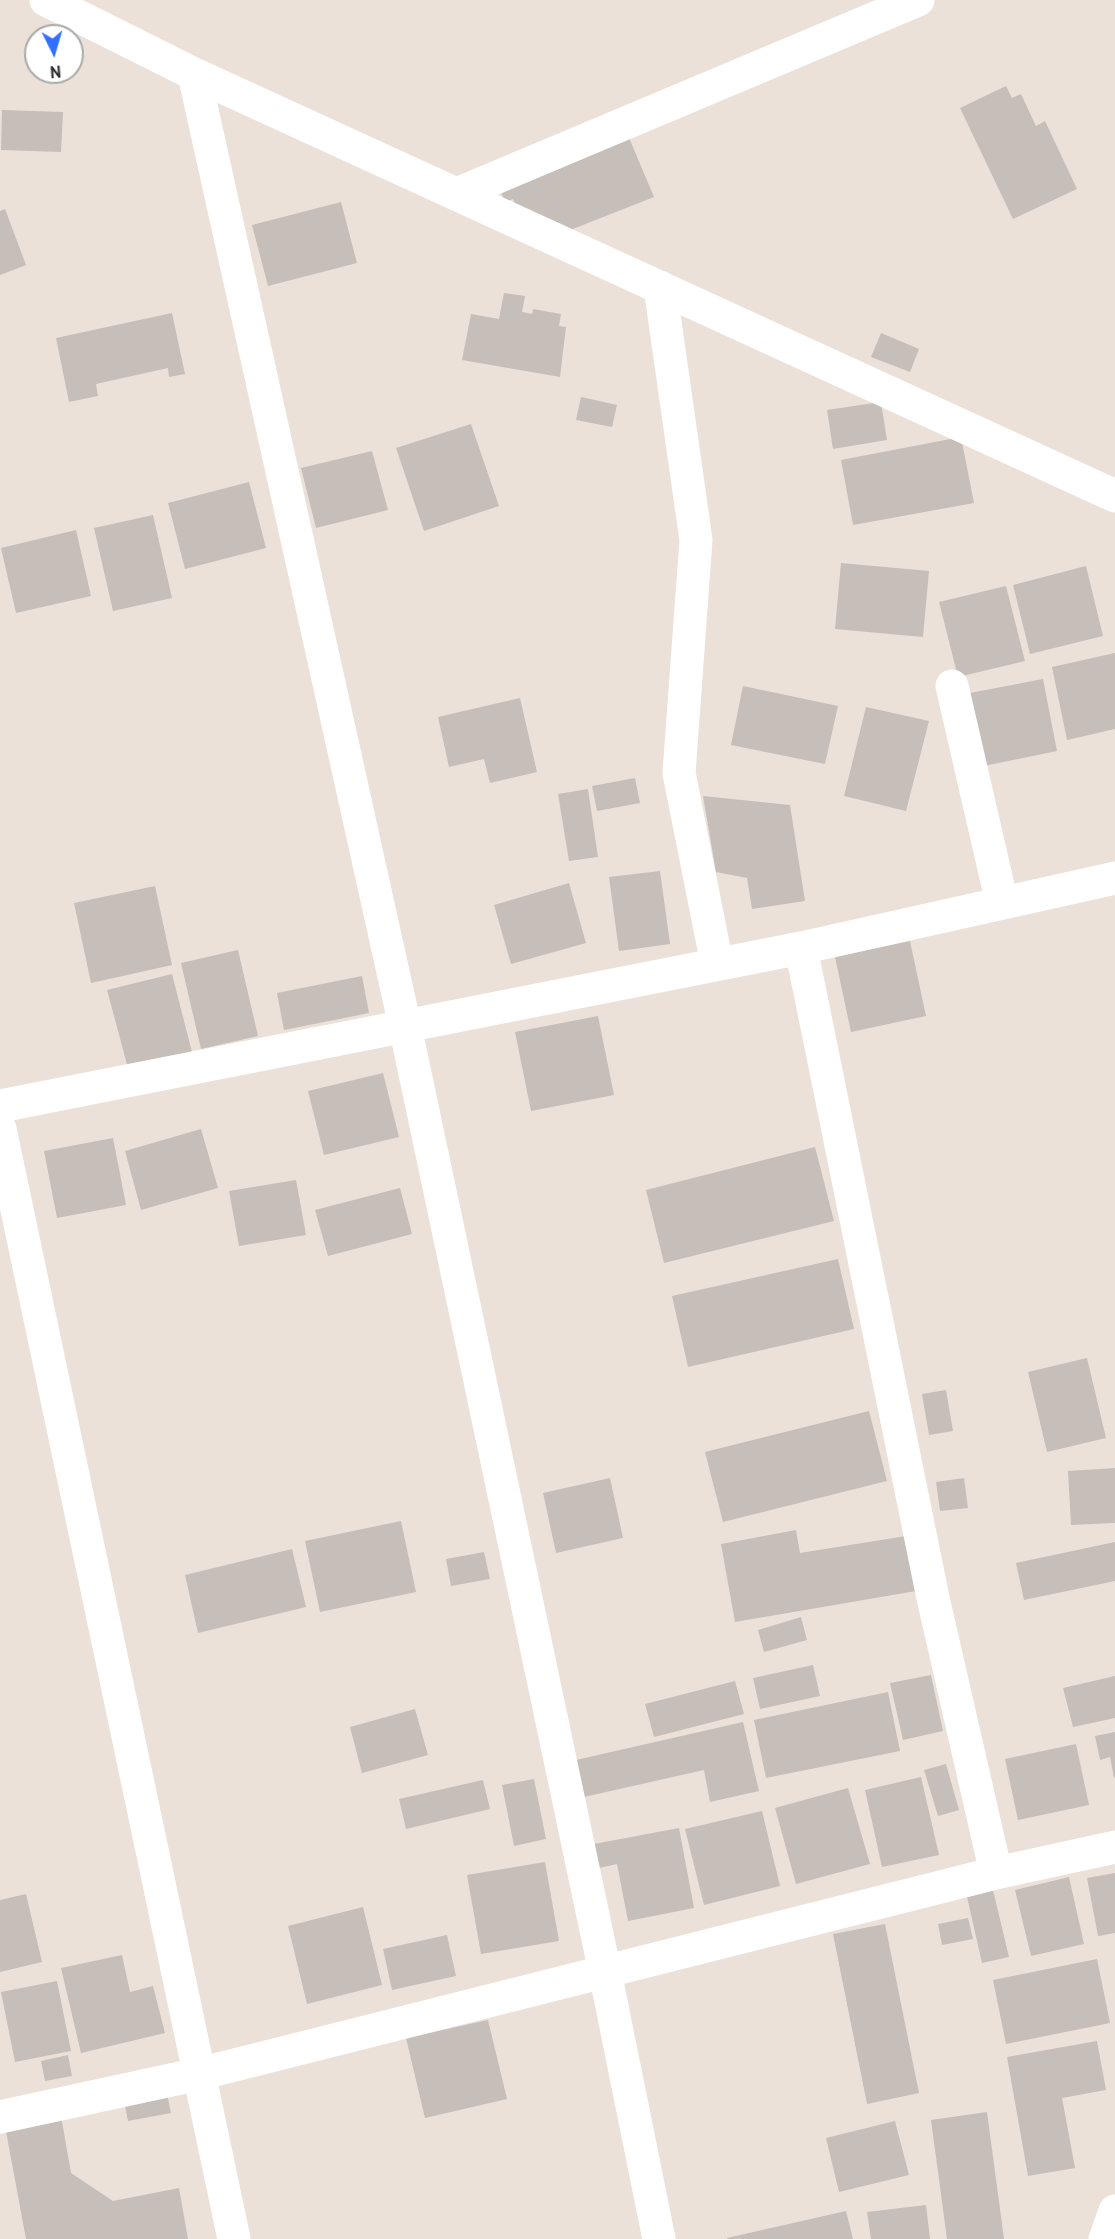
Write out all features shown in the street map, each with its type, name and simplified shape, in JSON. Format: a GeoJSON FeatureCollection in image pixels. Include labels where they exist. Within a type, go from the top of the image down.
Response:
{"type":"FeatureCollection","features":[{"type":"Feature","properties":{"kind":"street"},"geometry":{"type":"LineString","coordinates":[[46,0],[194,74],[1115,496]]}},
{"type":"Feature","properties":{"kind":"street"},"geometry":{"type":"LineString","coordinates":[[457,194],[918,0]]}},
{"type":"Feature","properties":{"kind":"street"},"geometry":{"type":"LineString","coordinates":[[194,74],[405,1026],[605,1972],[659,2239]]}},
{"type":"Feature","properties":{"kind":"street"},"geometry":{"type":"LineString","coordinates":[[660,287],[696,540],[679,773],[717,964]]}},
{"type":"Feature","properties":{"kind":"street"},"geometry":{"type":"LineString","coordinates":[[952,686],[1002,903]]}},
{"type":"Feature","properties":{"kind":"street"},"geometry":{"type":"LineString","coordinates":[[0,1106],[801,948],[1115,878]]}},
{"type":"Feature","properties":{"kind":"street"},"geometry":{"type":"LineString","coordinates":[[801,948],[933,1598],[996,1873]]}},
{"type":"Feature","properties":{"kind":"street"},"geometry":{"type":"LineString","coordinates":[[0,1129],[234,2239]]}},
{"type":"Feature","properties":{"kind":"street"},"geometry":{"type":"LineString","coordinates":[[0,2117],[199,2074],[996,1873],[1115,1847]]}},
{"type":"Feature","properties":{"kind":"street"},"geometry":{"type":"LineString","coordinates":[[1105,2239],[1115,2211]]}},
{"type":"Feature","properties":{"kind":"building"},"geometry":{"type":"Polygon","coordinates":[[[1006,86],[1012,98],[1021,94],[1036,126],[1045,121],[1077,189],[1013,219],[960,108],[1006,86]]]}},
{"type":"Feature","properties":{"kind":"building"},"geometry":{"type":"Polygon","coordinates":[[[2,110],[63,112],[61,152],[1,150],[2,110]]]}},
{"type":"Feature","properties":{"kind":"building"},"geometry":{"type":"Polygon","coordinates":[[[627,133],[654,197],[555,236],[548,218],[536,223],[531,210],[519,215],[513,199],[505,202],[498,185],[627,133]]]}},
{"type":"Feature","properties":{"kind":"building"},"geometry":{"type":"Polygon","coordinates":[[[341,202],[357,263],[268,286],[252,225],[341,202]]]}},
{"type":"Feature","properties":{"kind":"building"},"geometry":{"type":"Polygon","coordinates":[[[5,209],[26,265],[0,275],[0,211],[5,209]]]}},
{"type":"Feature","properties":{"kind":"building"},"geometry":{"type":"Polygon","coordinates":[[[504,293],[525,296],[522,312],[532,314],[533,309],[561,314],[559,326],[566,327],[560,377],[462,360],[471,314],[499,319],[504,293]]]}},
{"type":"Feature","properties":{"kind":"building"},"geometry":{"type":"Polygon","coordinates":[[[172,313],[185,374],[169,377],[168,368],[96,384],[98,396],[69,402],[56,338],[172,313]]]}},
{"type":"Feature","properties":{"kind":"building"},"geometry":{"type":"Polygon","coordinates":[[[881,333],[919,349],[910,372],[871,357],[881,333]]]}},
{"type":"Feature","properties":{"kind":"building"},"geometry":{"type":"Polygon","coordinates":[[[581,397],[617,405],[612,427],[576,420],[581,397]]]}},
{"type":"Feature","properties":{"kind":"building"},"geometry":{"type":"Polygon","coordinates":[[[881,402],[887,440],[833,449],[827,410],[881,402]]]}},
{"type":"Feature","properties":{"kind":"building"},"geometry":{"type":"Polygon","coordinates":[[[471,424],[499,506],[424,531],[396,448],[471,424]]]}},
{"type":"Feature","properties":{"kind":"building"},"geometry":{"type":"Polygon","coordinates":[[[961,437],[974,503],[853,525],[841,460],[961,437]]]}},
{"type":"Feature","properties":{"kind":"building"},"geometry":{"type":"Polygon","coordinates":[[[372,451],[388,510],[316,528],[301,468],[372,451]]]}},
{"type":"Feature","properties":{"kind":"building"},"geometry":{"type":"Polygon","coordinates":[[[249,482],[266,548],[185,569],[168,503],[249,482]]]}},
{"type":"Feature","properties":{"kind":"building"},"geometry":{"type":"Polygon","coordinates":[[[153,515],[172,598],[113,611],[94,528],[153,515]]]}},
{"type":"Feature","properties":{"kind":"building"},"geometry":{"type":"Polygon","coordinates":[[[76,530],[91,596],[16,613],[1,548],[76,530]]]}},
{"type":"Feature","properties":{"kind":"building"},"geometry":{"type":"Polygon","coordinates":[[[841,563],[929,571],[923,637],[835,629],[841,563]]]}},
{"type":"Feature","properties":{"kind":"building"},"geometry":{"type":"Polygon","coordinates":[[[1086,566],[1103,636],[1030,654],[1013,585],[1086,566]]]}},
{"type":"Feature","properties":{"kind":"building"},"geometry":{"type":"Polygon","coordinates":[[[1006,586],[1025,661],[958,677],[939,602],[1006,586]]]}},
{"type":"Feature","properties":{"kind":"building"},"geometry":{"type":"Polygon","coordinates":[[[1115,653],[1115,729],[1067,740],[1052,667],[1115,653]]]}},
{"type":"Feature","properties":{"kind":"building"},"geometry":{"type":"Polygon","coordinates":[[[1043,679],[1057,751],[984,766],[970,693],[1043,679]]]}},
{"type":"Feature","properties":{"kind":"building"},"geometry":{"type":"Polygon","coordinates":[[[743,686],[838,706],[825,764],[731,745],[743,686]]]}},
{"type":"Feature","properties":{"kind":"building"},"geometry":{"type":"Polygon","coordinates":[[[520,698],[537,772],[490,783],[484,759],[449,767],[438,717],[520,698]]]}},
{"type":"Feature","properties":{"kind":"building"},"geometry":{"type":"Polygon","coordinates":[[[866,707],[929,721],[906,811],[844,796],[866,707]]]}},
{"type":"Feature","properties":{"kind":"building"},"geometry":{"type":"Polygon","coordinates":[[[635,778],[640,803],[597,811],[592,786],[635,778]]]}},
{"type":"Feature","properties":{"kind":"building"},"geometry":{"type":"Polygon","coordinates":[[[588,789],[598,857],[569,861],[558,794],[588,789]]]}},
{"type":"Feature","properties":{"kind":"building"},"geometry":{"type":"Polygon","coordinates":[[[703,796],[790,805],[805,901],[752,909],[747,878],[716,872],[703,796]]]}},
{"type":"Feature","properties":{"kind":"building"},"geometry":{"type":"Polygon","coordinates":[[[660,871],[670,944],[619,951],[609,877],[660,871]]]}},
{"type":"Feature","properties":{"kind":"building"},"geometry":{"type":"Polygon","coordinates":[[[569,883],[586,943],[511,964],[494,905],[569,883]]]}},
{"type":"Feature","properties":{"kind":"building"},"geometry":{"type":"Polygon","coordinates":[[[155,886],[172,965],[91,983],[74,903],[155,886]]]}},
{"type":"Feature","properties":{"kind":"building"},"geometry":{"type":"Polygon","coordinates":[[[910,941],[926,1016],[851,1032],[835,957],[910,941]]]}},
{"type":"Feature","properties":{"kind":"building"},"geometry":{"type":"Polygon","coordinates":[[[238,950],[258,1036],[201,1049],[181,963],[238,950]]]}},
{"type":"Feature","properties":{"kind":"building"},"geometry":{"type":"Polygon","coordinates":[[[172,974],[192,1052],[128,1068],[107,990],[172,974]]]}},
{"type":"Feature","properties":{"kind":"building"},"geometry":{"type":"Polygon","coordinates":[[[362,976],[369,1013],[284,1030],[277,993],[362,976]]]}},
{"type":"Feature","properties":{"kind":"building"},"geometry":{"type":"Polygon","coordinates":[[[598,1016],[614,1095],[531,1111],[515,1032],[598,1016]]]}},
{"type":"Feature","properties":{"kind":"building"},"geometry":{"type":"Polygon","coordinates":[[[383,1073],[399,1137],[324,1155],[308,1091],[383,1073]]]}},
{"type":"Feature","properties":{"kind":"building"},"geometry":{"type":"Polygon","coordinates":[[[201,1129],[218,1188],[141,1210],[125,1151],[201,1129]]]}},
{"type":"Feature","properties":{"kind":"building"},"geometry":{"type":"Polygon","coordinates":[[[113,1138],[126,1205],[57,1218],[44,1151],[113,1138]]]}},
{"type":"Feature","properties":{"kind":"building"},"geometry":{"type":"Polygon","coordinates":[[[815,1147],[834,1221],[664,1263],[646,1190],[815,1147]]]}},
{"type":"Feature","properties":{"kind":"building"},"geometry":{"type":"Polygon","coordinates":[[[296,1180],[306,1235],[239,1246],[229,1191],[296,1180]]]}},
{"type":"Feature","properties":{"kind":"building"},"geometry":{"type":"Polygon","coordinates":[[[400,1188],[412,1234],[328,1256],[315,1210],[400,1188]]]}},
{"type":"Feature","properties":{"kind":"building"},"geometry":{"type":"Polygon","coordinates":[[[838,1259],[854,1329],[688,1367],[672,1296],[838,1259]]]}},
{"type":"Feature","properties":{"kind":"building"},"geometry":{"type":"Polygon","coordinates":[[[1087,1358],[1106,1438],[1047,1452],[1028,1372],[1087,1358]]]}},
{"type":"Feature","properties":{"kind":"building"},"geometry":{"type":"Polygon","coordinates":[[[946,1390],[953,1431],[929,1435],[922,1394],[946,1390]]]}},
{"type":"Feature","properties":{"kind":"building"},"geometry":{"type":"Polygon","coordinates":[[[869,1411],[887,1481],[723,1522],[705,1452],[869,1411]]]}},
{"type":"Feature","properties":{"kind":"building"},"geometry":{"type":"Polygon","coordinates":[[[1115,1468],[1115,1523],[1071,1525],[1068,1471],[1115,1468]]]}},
{"type":"Feature","properties":{"kind":"building"},"geometry":{"type":"Polygon","coordinates":[[[610,1478],[623,1538],[556,1553],[543,1493],[610,1478]]]}},
{"type":"Feature","properties":{"kind":"building"},"geometry":{"type":"Polygon","coordinates":[[[964,1478],[968,1508],[940,1511],[936,1482],[964,1478]]]}},
{"type":"Feature","properties":{"kind":"building"},"geometry":{"type":"Polygon","coordinates":[[[401,1521],[416,1592],[320,1612],[305,1541],[401,1521]]]}},
{"type":"Feature","properties":{"kind":"building"},"geometry":{"type":"Polygon","coordinates":[[[796,1530],[800,1553],[906,1536],[916,1591],[735,1622],[721,1544],[796,1530]]]}},
{"type":"Feature","properties":{"kind":"building"},"geometry":{"type":"Polygon","coordinates":[[[1115,1542],[1115,1581],[1024,1600],[1016,1563],[1115,1542]]]}},
{"type":"Feature","properties":{"kind":"building"},"geometry":{"type":"Polygon","coordinates":[[[292,1549],[306,1607],[198,1633],[185,1575],[292,1549]]]}},
{"type":"Feature","properties":{"kind":"building"},"geometry":{"type":"Polygon","coordinates":[[[484,1552],[490,1579],[451,1586],[446,1559],[484,1552]]]}},
{"type":"Feature","properties":{"kind":"building"},"geometry":{"type":"Polygon","coordinates":[[[801,1617],[807,1640],[764,1652],[758,1630],[801,1617]]]}},
{"type":"Feature","properties":{"kind":"building"},"geometry":{"type":"Polygon","coordinates":[[[813,1665],[820,1696],[760,1709],[753,1678],[813,1665]]]}},
{"type":"Feature","properties":{"kind":"building"},"geometry":{"type":"Polygon","coordinates":[[[931,1675],[943,1731],[903,1740],[890,1683],[931,1675]]]}},
{"type":"Feature","properties":{"kind":"building"},"geometry":{"type":"Polygon","coordinates":[[[1115,1676],[1115,1718],[1073,1727],[1063,1688],[1115,1676]]]}},
{"type":"Feature","properties":{"kind":"building"},"geometry":{"type":"Polygon","coordinates":[[[735,1681],[744,1714],[654,1737],[645,1704],[735,1681]]]}},
{"type":"Feature","properties":{"kind":"building"},"geometry":{"type":"Polygon","coordinates":[[[888,1692],[900,1751],[766,1778],[754,1720],[888,1692]]]}},
{"type":"Feature","properties":{"kind":"building"},"geometry":{"type":"Polygon","coordinates":[[[415,1709],[428,1755],[362,1773],[350,1727],[415,1709]]]}},
{"type":"Feature","properties":{"kind":"building"},"geometry":{"type":"Polygon","coordinates":[[[743,1722],[759,1791],[710,1802],[704,1770],[584,1797],[576,1760],[743,1722]]]}},
{"type":"Feature","properties":{"kind":"building"},"geometry":{"type":"Polygon","coordinates":[[[1115,1732],[1114,1778],[1110,1757],[1100,1760],[1095,1736],[1115,1732]]]}},
{"type":"Feature","properties":{"kind":"building"},"geometry":{"type":"Polygon","coordinates":[[[1076,1744],[1089,1805],[1018,1820],[1005,1759],[1076,1744]]]}},
{"type":"Feature","properties":{"kind":"building"},"geometry":{"type":"Polygon","coordinates":[[[946,1764],[959,1810],[938,1816],[924,1770],[946,1764]]]}},
{"type":"Feature","properties":{"kind":"building"},"geometry":{"type":"Polygon","coordinates":[[[921,1777],[939,1855],[882,1867],[865,1790],[921,1777]]]}},
{"type":"Feature","properties":{"kind":"building"},"geometry":{"type":"Polygon","coordinates":[[[534,1779],[546,1839],[514,1846],[502,1785],[534,1779]]]}},
{"type":"Feature","properties":{"kind":"building"},"geometry":{"type":"Polygon","coordinates":[[[483,1780],[490,1809],[406,1829],[399,1799],[483,1780]]]}},
{"type":"Feature","properties":{"kind":"building"},"geometry":{"type":"Polygon","coordinates":[[[848,1788],[870,1864],[796,1884],[775,1808],[848,1788]]]}},
{"type":"Feature","properties":{"kind":"building"},"geometry":{"type":"Polygon","coordinates":[[[762,1811],[780,1886],[704,1905],[685,1829],[762,1811]]]}},
{"type":"Feature","properties":{"kind":"building"},"geometry":{"type":"Polygon","coordinates":[[[679,1828],[694,1908],[628,1921],[617,1864],[599,1868],[594,1844],[679,1828]]]}},
{"type":"Feature","properties":{"kind":"building"},"geometry":{"type":"Polygon","coordinates":[[[545,1862],[559,1941],[481,1954],[467,1875],[545,1862]]]}},
{"type":"Feature","properties":{"kind":"building"},"geometry":{"type":"Polygon","coordinates":[[[1115,1873],[1115,1933],[1098,1936],[1087,1878],[1115,1873]]]}},
{"type":"Feature","properties":{"kind":"building"},"geometry":{"type":"Polygon","coordinates":[[[1069,1877],[1084,1944],[1031,1956],[1015,1890],[1069,1877]]]}},
{"type":"Feature","properties":{"kind":"building"},"geometry":{"type":"Polygon","coordinates":[[[993,1890],[1009,1957],[982,1963],[967,1897],[993,1890]]]}},
{"type":"Feature","properties":{"kind":"building"},"geometry":{"type":"Polygon","coordinates":[[[26,1894],[42,1962],[0,1972],[0,1900],[26,1894]]]}},
{"type":"Feature","properties":{"kind":"building"},"geometry":{"type":"Polygon","coordinates":[[[363,1907],[382,1985],[307,2004],[288,1926],[363,1907]]]}},
{"type":"Feature","properties":{"kind":"building"},"geometry":{"type":"Polygon","coordinates":[[[968,1918],[973,1939],[942,1945],[938,1924],[968,1918]]]}},
{"type":"Feature","properties":{"kind":"building"},"geometry":{"type":"Polygon","coordinates":[[[885,1924],[919,2093],[867,2104],[833,1934],[885,1924]]]}},
{"type":"Feature","properties":{"kind":"building"},"geometry":{"type":"Polygon","coordinates":[[[447,1935],[456,1976],[392,1990],[383,1949],[447,1935]]]}},
{"type":"Feature","properties":{"kind":"building"},"geometry":{"type":"Polygon","coordinates":[[[122,1955],[130,1992],[153,1986],[165,2033],[81,2053],[61,1968],[122,1955]]]}},
{"type":"Feature","properties":{"kind":"building"},"geometry":{"type":"Polygon","coordinates":[[[1097,1959],[1110,2023],[1006,2044],[993,1980],[1097,1959]]]}},
{"type":"Feature","properties":{"kind":"building"},"geometry":{"type":"Polygon","coordinates":[[[57,1981],[71,2051],[15,2062],[1,1992],[57,1981]]]}},
{"type":"Feature","properties":{"kind":"building"},"geometry":{"type":"Polygon","coordinates":[[[488,2020],[507,2099],[425,2118],[406,2038],[488,2020]]]}},
{"type":"Feature","properties":{"kind":"building"},"geometry":{"type":"Polygon","coordinates":[[[1097,2041],[1106,2090],[1062,2098],[1075,2168],[1028,2176],[1007,2057],[1097,2041]]]}},
{"type":"Feature","properties":{"kind":"building"},"geometry":{"type":"Polygon","coordinates":[[[68,2055],[72,2076],[45,2081],[41,2061],[68,2055]]]}},
{"type":"Feature","properties":{"kind":"building"},"geometry":{"type":"Polygon","coordinates":[[[166,2089],[171,2113],[128,2121],[123,2096],[166,2089]]]}},
{"type":"Feature","properties":{"kind":"building"},"geometry":{"type":"Polygon","coordinates":[[[987,2112],[1004,2239],[947,2239],[931,2120],[987,2112]]]}},
{"type":"Feature","properties":{"kind":"building"},"geometry":{"type":"Polygon","coordinates":[[[61,2116],[71,2173],[113,2201],[179,2188],[188,2239],[26,2239],[5,2126],[61,2116]]]}},
{"type":"Feature","properties":{"kind":"building"},"geometry":{"type":"Polygon","coordinates":[[[895,2121],[909,2175],[839,2192],[826,2138],[895,2121]]]}},
{"type":"Feature","properties":{"kind":"building"},"geometry":{"type":"Polygon","coordinates":[[[926,2205],[930,2239],[871,2239],[867,2212],[926,2205]]]}},
{"type":"Feature","properties":{"kind":"building"},"geometry":{"type":"Polygon","coordinates":[[[846,2211],[853,2239],[727,2239],[727,2238],[846,2211]]]}}]}
